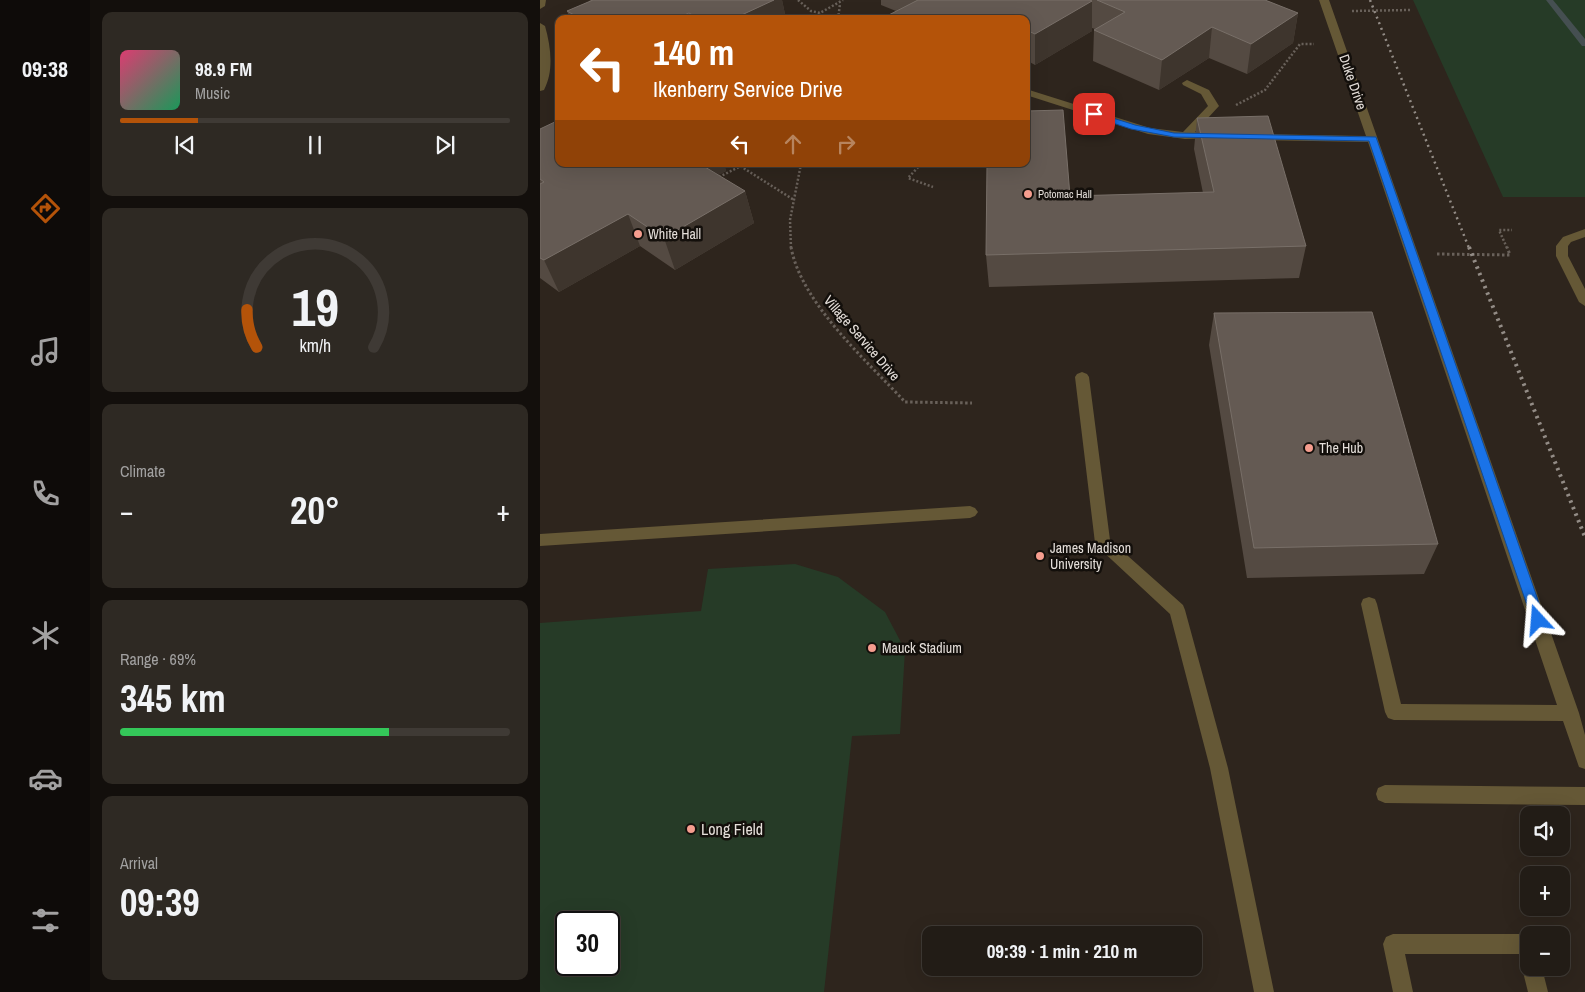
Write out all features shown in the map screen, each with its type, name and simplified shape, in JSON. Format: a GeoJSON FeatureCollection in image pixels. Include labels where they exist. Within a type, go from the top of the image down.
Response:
{"type":"FeatureCollection","features":[{"type":"Feature","properties":{"kind":"street"},"geometry":{"type":"LineString","coordinates":[[540,6],[542,0]]}},
{"type":"Feature","properties":{"kind":"street","name":"Duke Drive"},"geometry":{"type":"LineString","coordinates":[[1326,5],[1413,254],[1585,761]]}},
{"type":"Feature","properties":{"kind":"street"},"geometry":{"type":"LineString","coordinates":[[540,26],[546,48],[546,60],[540,88]]}},
{"type":"Feature","properties":{"kind":"street"},"geometry":{"type":"LineString","coordinates":[[1185,136],[1214,106],[1205,92],[1187,83]]}},
{"type":"Feature","properties":{"kind":"street"},"geometry":{"type":"LineString","coordinates":[[1030,93],[1134,127],[1164,134],[1224,136]]}},
{"type":"Feature","properties":{"kind":"street"},"geometry":{"type":"LineString","coordinates":[[1243,137],[1373,139]]}},
{"type":"Feature","properties":{"kind":"street"},"geometry":{"type":"LineString","coordinates":[[1585,233],[1570,237],[1564,242],[1561,250],[1585,302]]}},
{"type":"Feature","properties":{"kind":"street"},"geometry":{"type":"LineString","coordinates":[[1082,377],[1103,543],[1177,610],[1219,768],[1264,992]]}},
{"type":"Feature","properties":{"kind":"street"},"geometry":{"type":"LineString","coordinates":[[540,540],[970,512]]}},
{"type":"Feature","properties":{"kind":"street"},"geometry":{"type":"LineString","coordinates":[[1369,604],[1394,712],[1570,713]]}},
{"type":"Feature","properties":{"kind":"street"},"geometry":{"type":"LineString","coordinates":[[1385,794],[1585,796]]}},
{"type":"Feature","properties":{"kind":"street"},"geometry":{"type":"LineString","coordinates":[[1403,992],[1393,944],[1520,944]]}},
{"type":"Feature","properties":{"kind":"street"},"geometry":{"type":"LineString","coordinates":[[1534,976],[1538,992]]}},
{"type":"Feature","properties":{"kind":"path"},"geometry":{"type":"LineString","coordinates":[[798,0],[811,11],[820,13],[843,0]]}},
{"type":"Feature","properties":{"kind":"path"},"geometry":{"type":"LineString","coordinates":[[838,15],[840,3]]}},
{"type":"Feature","properties":{"kind":"path"},"geometry":{"type":"LineString","coordinates":[[1326,5],[1411,10]]}},
{"type":"Feature","properties":{"kind":"path"},"geometry":{"type":"LineString","coordinates":[[1292,40],[1300,44],[1339,43]]}},
{"type":"Feature","properties":{"kind":"path"},"geometry":{"type":"LineString","coordinates":[[1235,106],[1265,90],[1300,44]]}},
{"type":"Feature","properties":{"kind":"path"},"geometry":{"type":"LineString","coordinates":[[715,179],[739,167]]}},
{"type":"Feature","properties":{"kind":"path"},"geometry":{"type":"LineString","coordinates":[[743,167],[794,200]]}},
{"type":"Feature","properties":{"kind":"path","name":"Village Service Drive"},"geometry":{"type":"LineString","coordinates":[[800,167],[788,241],[794,262],[805,285],[825,314],[906,402],[972,403]]}},
{"type":"Feature","properties":{"kind":"path"},"geometry":{"type":"LineString","coordinates":[[918,167],[908,178],[933,187]]}},
{"type":"Feature","properties":{"kind":"path"},"geometry":{"type":"LineString","coordinates":[[1413,254],[1510,255],[1500,230],[1512,230]]}},
{"type":"Feature","properties":{"kind":"green space"},"geometry":{"type":"Polygon","coordinates":[[[1413,0],[1585,0],[1585,197],[1503,197],[1413,0]]]}},
{"type":"Feature","properties":{"kind":"green space","name":"Long Field"},"geometry":{"type":"Polygon","coordinates":[[[795,564],[838,577],[885,612],[905,650],[900,734],[852,736],[824,992],[540,992],[540,623],[701,611],[708,569],[795,564]]]}},
{"type":"Feature","properties":{"kind":"building"},"geometry":{"type":"Polygon","coordinates":[[[593,0],[774,0],[742,15],[693,15],[689,13],[684,15],[574,15],[567,11],[593,0]]]}},
{"type":"Feature","properties":{"kind":"building"},"geometry":{"type":"Polygon","coordinates":[[[918,0],[1092,1],[1035,34],[1030,32],[1030,15],[889,15],[918,0]]]}},
{"type":"Feature","properties":{"kind":"building"},"geometry":{"type":"Polygon","coordinates":[[[1097,0],[1265,0],[1298,13],[1251,44],[1212,27],[1162,60],[1094,30],[1125,12],[1097,0]]]}},
{"type":"Feature","properties":{"kind":"building","name":"Potomac Hall"},"geometry":{"type":"Polygon","coordinates":[[[1063,110],[1070,196],[1214,192],[1197,118],[1268,116],[1306,246],[986,255],[987,167],[1030,167],[1030,111],[1063,110]]]}},
{"type":"Feature","properties":{"kind":"building"},"geometry":{"type":"Polygon","coordinates":[[[555,122],[555,167],[705,167],[745,191],[664,238],[628,214],[544,260],[540,258],[540,184],[544,182],[540,179],[540,129],[555,122]]]}},
{"type":"Feature","properties":{"kind":"building","name":"The Hub"},"geometry":{"type":"Polygon","coordinates":[[[1372,312],[1438,544],[1254,548],[1214,313],[1372,312]]]}},
{"type":"Feature","properties":{"kind":"waterway"},"geometry":{"type":"LineString","coordinates":[[1549,0],[1585,44]]}},
{"type":"Feature","properties":{"kind":"railway"},"geometry":{"type":"LineString","coordinates":[[1370,0],[1469,248]]}},
{"type":"Feature","properties":{"kind":"railway"},"geometry":{"type":"LineString","coordinates":[[1469,247],[1585,537]]}},
{"type":"Feature","properties":{"kind":"place","name":"Potomac Hall"},"geometry":{"type":"Point","coordinates":[1028,194]}},
{"type":"Feature","properties":{"kind":"place","name":"White Hall"},"geometry":{"type":"Point","coordinates":[638,234]}},
{"type":"Feature","properties":{"kind":"place","name":"The Hub"},"geometry":{"type":"Point","coordinates":[1309,448]}},
{"type":"Feature","properties":{"kind":"place","name":"James Madison University"},"geometry":{"type":"Point","coordinates":[1040,556]}},
{"type":"Feature","properties":{"kind":"place","name":"Mauck Stadium"},"geometry":{"type":"Point","coordinates":[872,648]}},
{"type":"Feature","properties":{"kind":"place","name":"Long Field"},"geometry":{"type":"Point","coordinates":[691,829]}},
{"type":"Feature","properties":{"kind":"route"},"geometry":{"type":"LineString","coordinates":[[1094,114],[1148,131],[1174,135],[1373,139],[1538,620]]}}]}
